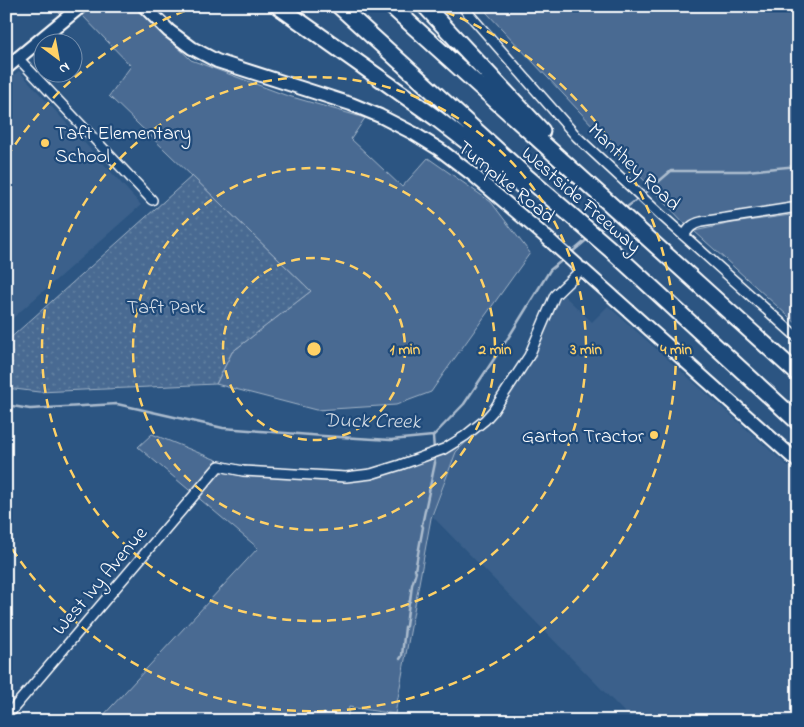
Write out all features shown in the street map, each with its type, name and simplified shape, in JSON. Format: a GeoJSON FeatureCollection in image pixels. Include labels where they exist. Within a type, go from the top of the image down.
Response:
{"type":"FeatureCollection","features":[{"type":"Feature","properties":{"kind":"highway"},"geometry":{"type":"LineString","coordinates":[[278,6],[455,132],[547,207],[572,217]]}},
{"type":"Feature","properties":{"kind":"highway","name":"Westside Freeway"},"geometry":{"type":"LineString","coordinates":[[338,6],[610,249],[798,422]]}},
{"type":"Feature","properties":{"kind":"highway","name":"Westside Freeway"},"geometry":{"type":"LineString","coordinates":[[391,6],[798,374]]}},
{"type":"Feature","properties":{"kind":"highway"},"geometry":{"type":"LineString","coordinates":[[425,6],[563,153],[570,168]]}},
{"type":"Feature","properties":{"kind":"street"},"geometry":{"type":"LineString","coordinates":[[6,68],[81,6]]}},
{"type":"Feature","properties":{"kind":"street","name":"Turnpike Road"},"geometry":{"type":"LineString","coordinates":[[144,6],[169,31],[192,48],[217,61],[351,104],[413,132],[439,149],[472,174],[580,267],[798,462]]}},
{"type":"Feature","properties":{"kind":"street","name":"Manthey Road"},"geometry":{"type":"LineString","coordinates":[[462,6],[571,131],[609,168],[798,338]]}},
{"type":"Feature","properties":{"kind":"street"},"geometry":{"type":"LineString","coordinates":[[18,58],[152,200]]}},
{"type":"Feature","properties":{"kind":"street"},"geometry":{"type":"LineString","coordinates":[[684,236],[694,223],[798,207]]}},
{"type":"Feature","properties":{"kind":"street","name":"West Ivy Avenue"},"geometry":{"type":"LineString","coordinates":[[7,714],[219,466],[255,472],[346,477],[372,474],[451,445],[485,420],[493,411],[529,356],[555,295],[580,267]]}},
{"type":"Feature","properties":{"kind":"street"},"geometry":{"type":"LineString","coordinates":[[7,714],[17,721]]}},
{"type":"Feature","properties":{"kind":"shaded area","name":"Taft Elementary School"},"geometry":{"type":"Polygon","coordinates":[[[19,71],[141,205],[6,324],[6,81],[19,71]]]}},
{"type":"Feature","properties":{"kind":"shaded area"},"geometry":{"type":"Polygon","coordinates":[[[557,289],[592,322],[608,306],[798,475],[798,706],[784,721],[633,721],[433,517],[456,453],[499,408],[557,289]]]}},
{"type":"Feature","properties":{"kind":"green space"},"geometry":{"type":"Polygon","coordinates":[[[93,6],[135,6],[191,60],[285,95],[365,118],[351,139],[402,187],[428,158],[491,202],[530,253],[431,392],[396,405],[316,410],[216,384],[232,352],[311,291],[109,96],[131,66],[81,14],[93,6]]]}},
{"type":"Feature","properties":{"kind":"green space"},"geometry":{"type":"Polygon","coordinates":[[[483,6],[798,6],[798,202],[686,225],[487,13],[483,6]]]}},
{"type":"Feature","properties":{"kind":"green space","name":"Taft Park"},"geometry":{"type":"Polygon","coordinates":[[[192,176],[311,291],[232,352],[216,384],[39,392],[6,388],[6,342],[192,176]]]}},
{"type":"Feature","properties":{"kind":"green space"},"geometry":{"type":"Polygon","coordinates":[[[798,214],[798,325],[694,231],[733,223],[798,214]]]}},
{"type":"Feature","properties":{"kind":"green space"},"geometry":{"type":"Polygon","coordinates":[[[488,421],[456,452],[431,518],[395,714],[349,707],[347,721],[101,721],[100,719],[258,548],[138,447],[152,434],[224,463],[322,477],[388,470],[488,421]]]}},
{"type":"Feature","properties":{"kind":"waterway","name":"Duck Creek"},"geometry":{"type":"LineString","coordinates":[[643,195],[671,171],[747,171],[798,166]]}},
{"type":"Feature","properties":{"kind":"waterway","name":"Duck Creek"},"geometry":{"type":"LineString","coordinates":[[623,210],[639,198]]}},
{"type":"Feature","properties":{"kind":"waterway","name":"Duck Creek"},"geometry":{"type":"LineString","coordinates":[[598,231],[615,217]]}},
{"type":"Feature","properties":{"kind":"waterway","name":"Duck Creek"},"geometry":{"type":"LineString","coordinates":[[571,253],[590,237]]}},
{"type":"Feature","properties":{"kind":"waterway","name":"Duck Creek"},"geometry":{"type":"LineString","coordinates":[[6,405],[30,409],[117,404],[223,428],[391,440],[433,436],[464,404],[550,270],[565,258]]}},
{"type":"Feature","properties":{"kind":"waterway"},"geometry":{"type":"LineString","coordinates":[[433,436],[434,450]]}},
{"type":"Feature","properties":{"kind":"waterway"},"geometry":{"type":"LineString","coordinates":[[400,659],[412,585],[416,572],[422,525],[435,463],[434,455]]}},
{"type":"Feature","properties":{"kind":"place","name":"Taft Elementary School"},"geometry":{"type":"Point","coordinates":[45,143]}},
{"type":"Feature","properties":{"kind":"place","name":"Garton Tractor"},"geometry":{"type":"Point","coordinates":[654,435]}}]}
